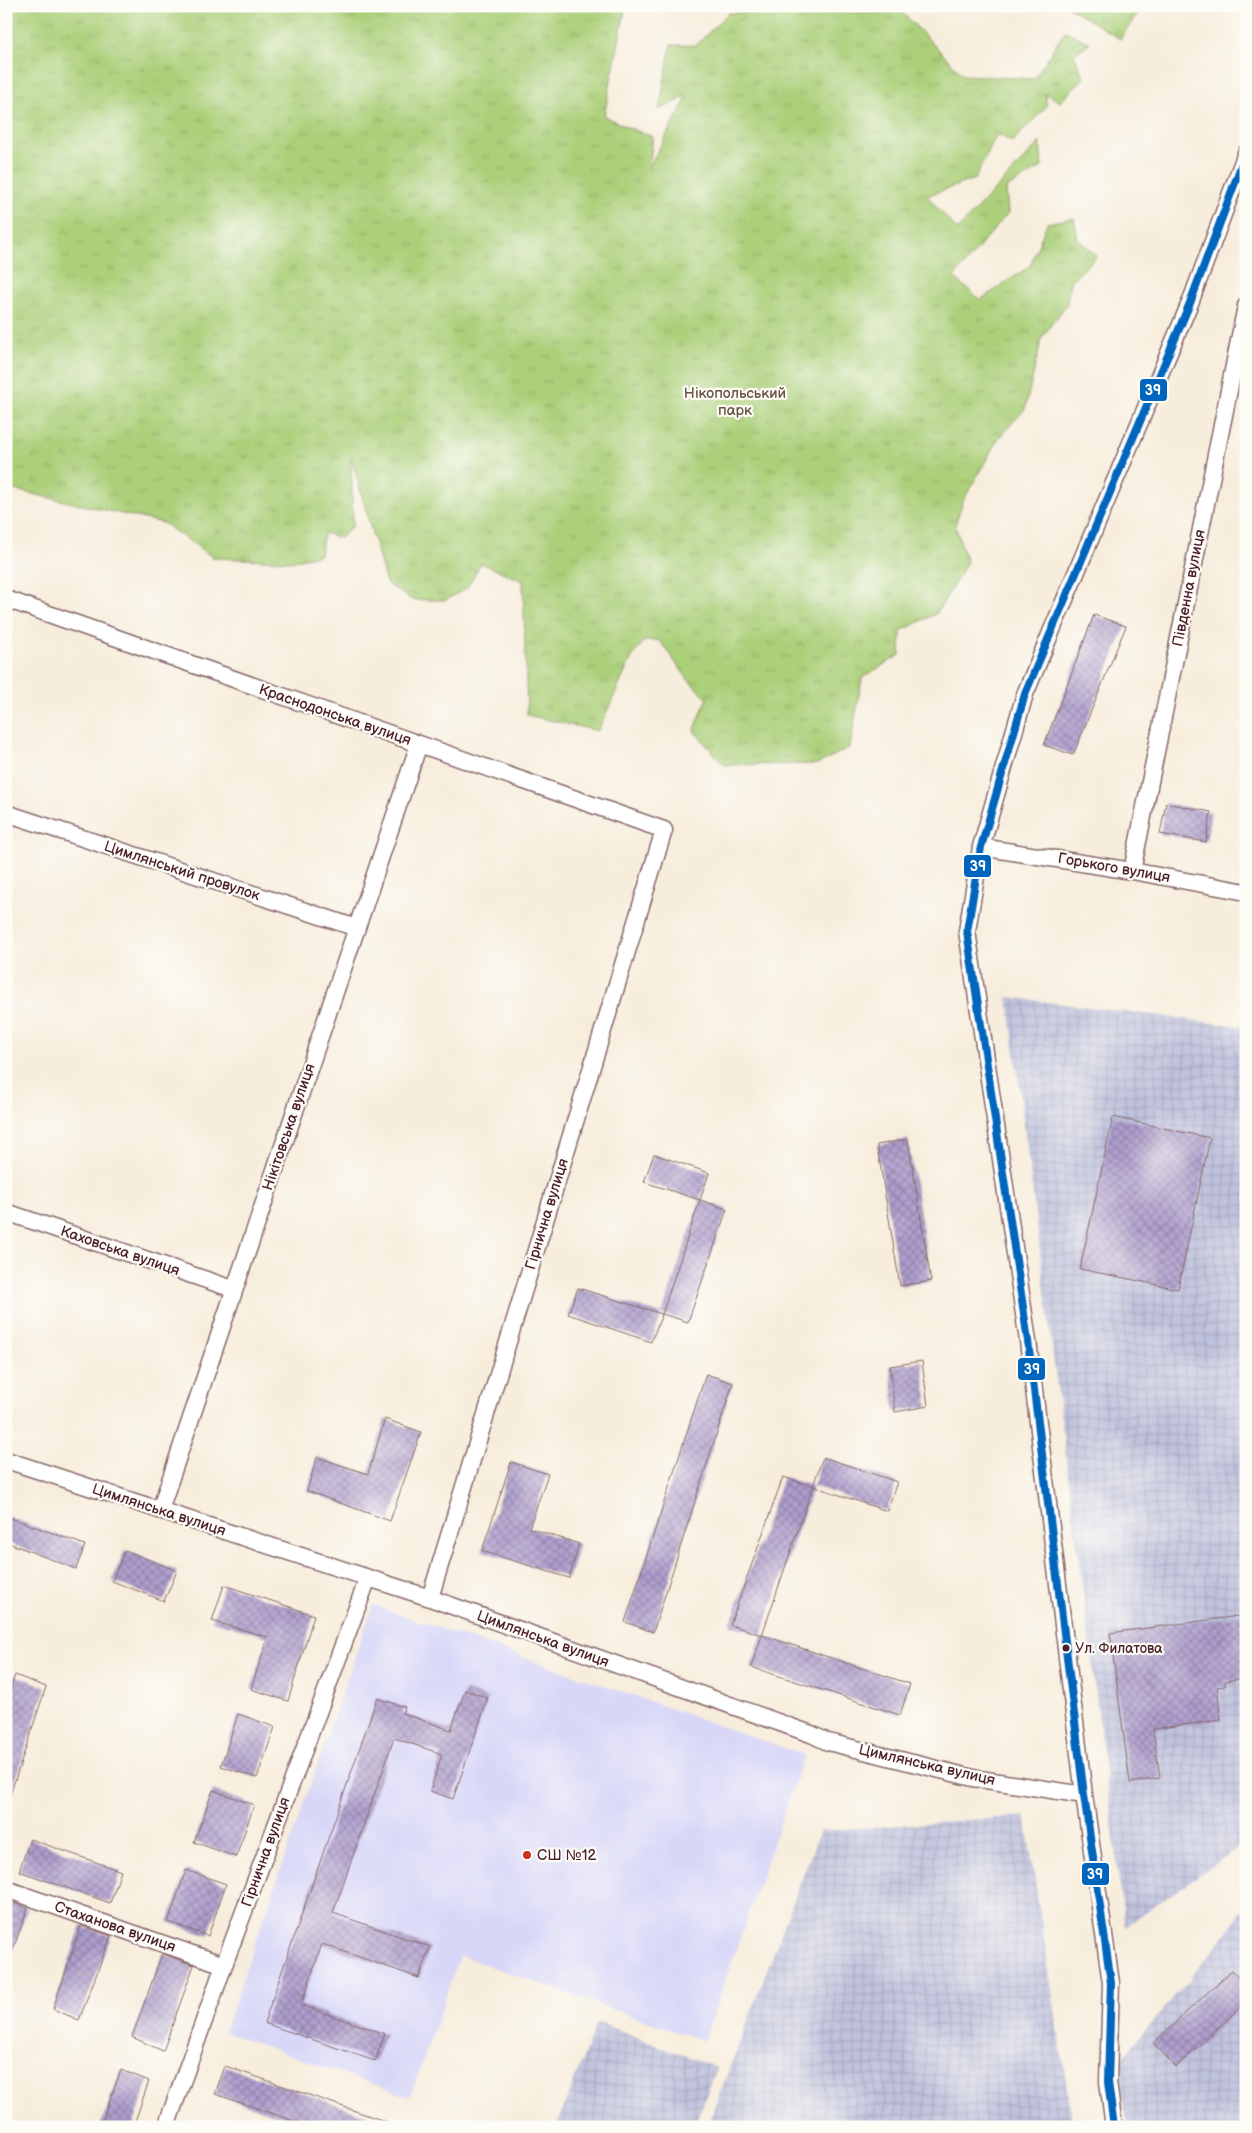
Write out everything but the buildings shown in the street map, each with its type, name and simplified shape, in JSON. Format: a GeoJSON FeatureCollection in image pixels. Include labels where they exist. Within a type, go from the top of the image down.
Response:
{"type":"FeatureCollection","features":[{"type":"Feature","properties":{"kind":"street"},"geometry":{"type":"LineString","coordinates":[[1114,2127],[1108,2082],[1111,1983],[1084,1795],[1028,1340],[967,931],[981,847],[1025,694],[1190,303],[1246,153]]}},
{"type":"Feature","properties":{"kind":"street","name":"Південна вулиця"},"geometry":{"type":"LineString","coordinates":[[1132,870],[1246,306]]}},
{"type":"Feature","properties":{"kind":"street","name":"Краснодонська вулиця"},"geometry":{"type":"LineString","coordinates":[[6,599],[664,830]]}},
{"type":"Feature","properties":{"kind":"street","name":"Нікітовська вулиця"},"geometry":{"type":"LineString","coordinates":[[160,1510],[233,1289],[419,744]]}},
{"type":"Feature","properties":{"kind":"street","name":"Цимлянський провулок"},"geometry":{"type":"LineString","coordinates":[[6,813],[357,928]]}},
{"type":"Feature","properties":{"kind":"street","name":"Гірнична вулиця"},"geometry":{"type":"LineString","coordinates":[[430,1598],[664,830]]}},
{"type":"Feature","properties":{"kind":"street","name":"Горького вулиця"},"geometry":{"type":"LineString","coordinates":[[981,847],[1132,870],[1246,892]]}},
{"type":"Feature","properties":{"kind":"street","name":"Каховська вулиця"},"geometry":{"type":"LineString","coordinates":[[6,1212],[233,1289]]}},
{"type":"Feature","properties":{"kind":"street","name":"Цимлянська вулиця"},"geometry":{"type":"LineString","coordinates":[[6,1460],[430,1598],[811,1734],[828,1742],[973,1778],[1084,1795]]}},
{"type":"Feature","properties":{"kind":"street","name":"Гірнична вулиця"},"geometry":{"type":"LineString","coordinates":[[166,2127],[224,1965],[368,1578]]}},
{"type":"Feature","properties":{"kind":"street","name":"Стаханова вулиця"},"geometry":{"type":"LineString","coordinates":[[6,1888],[224,1965]]}},
{"type":"Feature","properties":{"kind":"shaded area"},"geometry":{"type":"Polygon","coordinates":[[[1008,997],[1246,1027],[1246,1842],[1125,1927],[1008,997]]]}},
{"type":"Feature","properties":{"kind":"shaded area","name":"СШ №12"},"geometry":{"type":"Polygon","coordinates":[[[373,1605],[804,1755],[704,2041],[460,1956],[410,2097],[224,2032],[373,1605]]]}},
{"type":"Feature","properties":{"kind":"shaded area"},"geometry":{"type":"Polygon","coordinates":[[[1025,1816],[1073,2127],[707,2127],[820,1831],[1025,1816]]]}},
{"type":"Feature","properties":{"kind":"shaded area"},"geometry":{"type":"Polygon","coordinates":[[[1246,1904],[1246,2127],[1127,2127],[1117,2064],[1221,1941],[1246,1904]]]}},
{"type":"Feature","properties":{"kind":"shaded area"},"geometry":{"type":"Polygon","coordinates":[[[597,2022],[717,2068],[694,2127],[556,2127],[597,2022]]]}},
{"type":"Feature","properties":{"kind":"green space","name":"Нікопольський парк"},"geometry":{"type":"Polygon","coordinates":[[[6,6],[626,6],[604,116],[653,137],[649,167],[688,96],[659,110],[671,45],[696,45],[728,13],[902,12],[963,75],[1034,79],[1065,31],[1090,43],[1074,54],[1084,78],[1060,102],[1046,93],[1046,107],[1012,142],[997,134],[975,179],[927,196],[957,230],[1040,142],[1042,167],[1006,188],[1008,213],[954,277],[980,300],[1030,266],[1047,223],[1074,218],[1078,239],[1097,256],[1070,282],[1067,304],[1042,337],[1025,409],[998,439],[963,501],[955,525],[967,562],[937,613],[901,631],[900,655],[862,678],[850,747],[818,764],[724,765],[694,731],[707,698],[690,682],[659,640],[644,641],[632,657],[598,731],[527,715],[523,581],[481,563],[467,588],[446,600],[412,600],[386,583],[351,456],[353,526],[340,538],[324,533],[320,555],[290,561],[214,558],[163,523],[6,488],[6,6]]]}},
{"type":"Feature","properties":{"kind":"green space"},"geometry":{"type":"Polygon","coordinates":[[[1067,6],[1143,6],[1120,39],[1067,6]]]}},
{"type":"Feature","properties":{"kind":"transit line","name":"39"},"geometry":{"type":"LineString","coordinates":[[1114,2127],[1108,2082],[1111,1983],[1084,1795],[1028,1341],[967,931],[981,847],[1025,694],[1190,303],[1246,153]]}},
{"type":"Feature","properties":{"kind":"place","name":"Ул. Филатова"},"geometry":{"type":"Point","coordinates":[1066,1648]}},
{"type":"Feature","properties":{"kind":"place","name":"СШ №12"},"geometry":{"type":"Point","coordinates":[527,1855]}}]}
